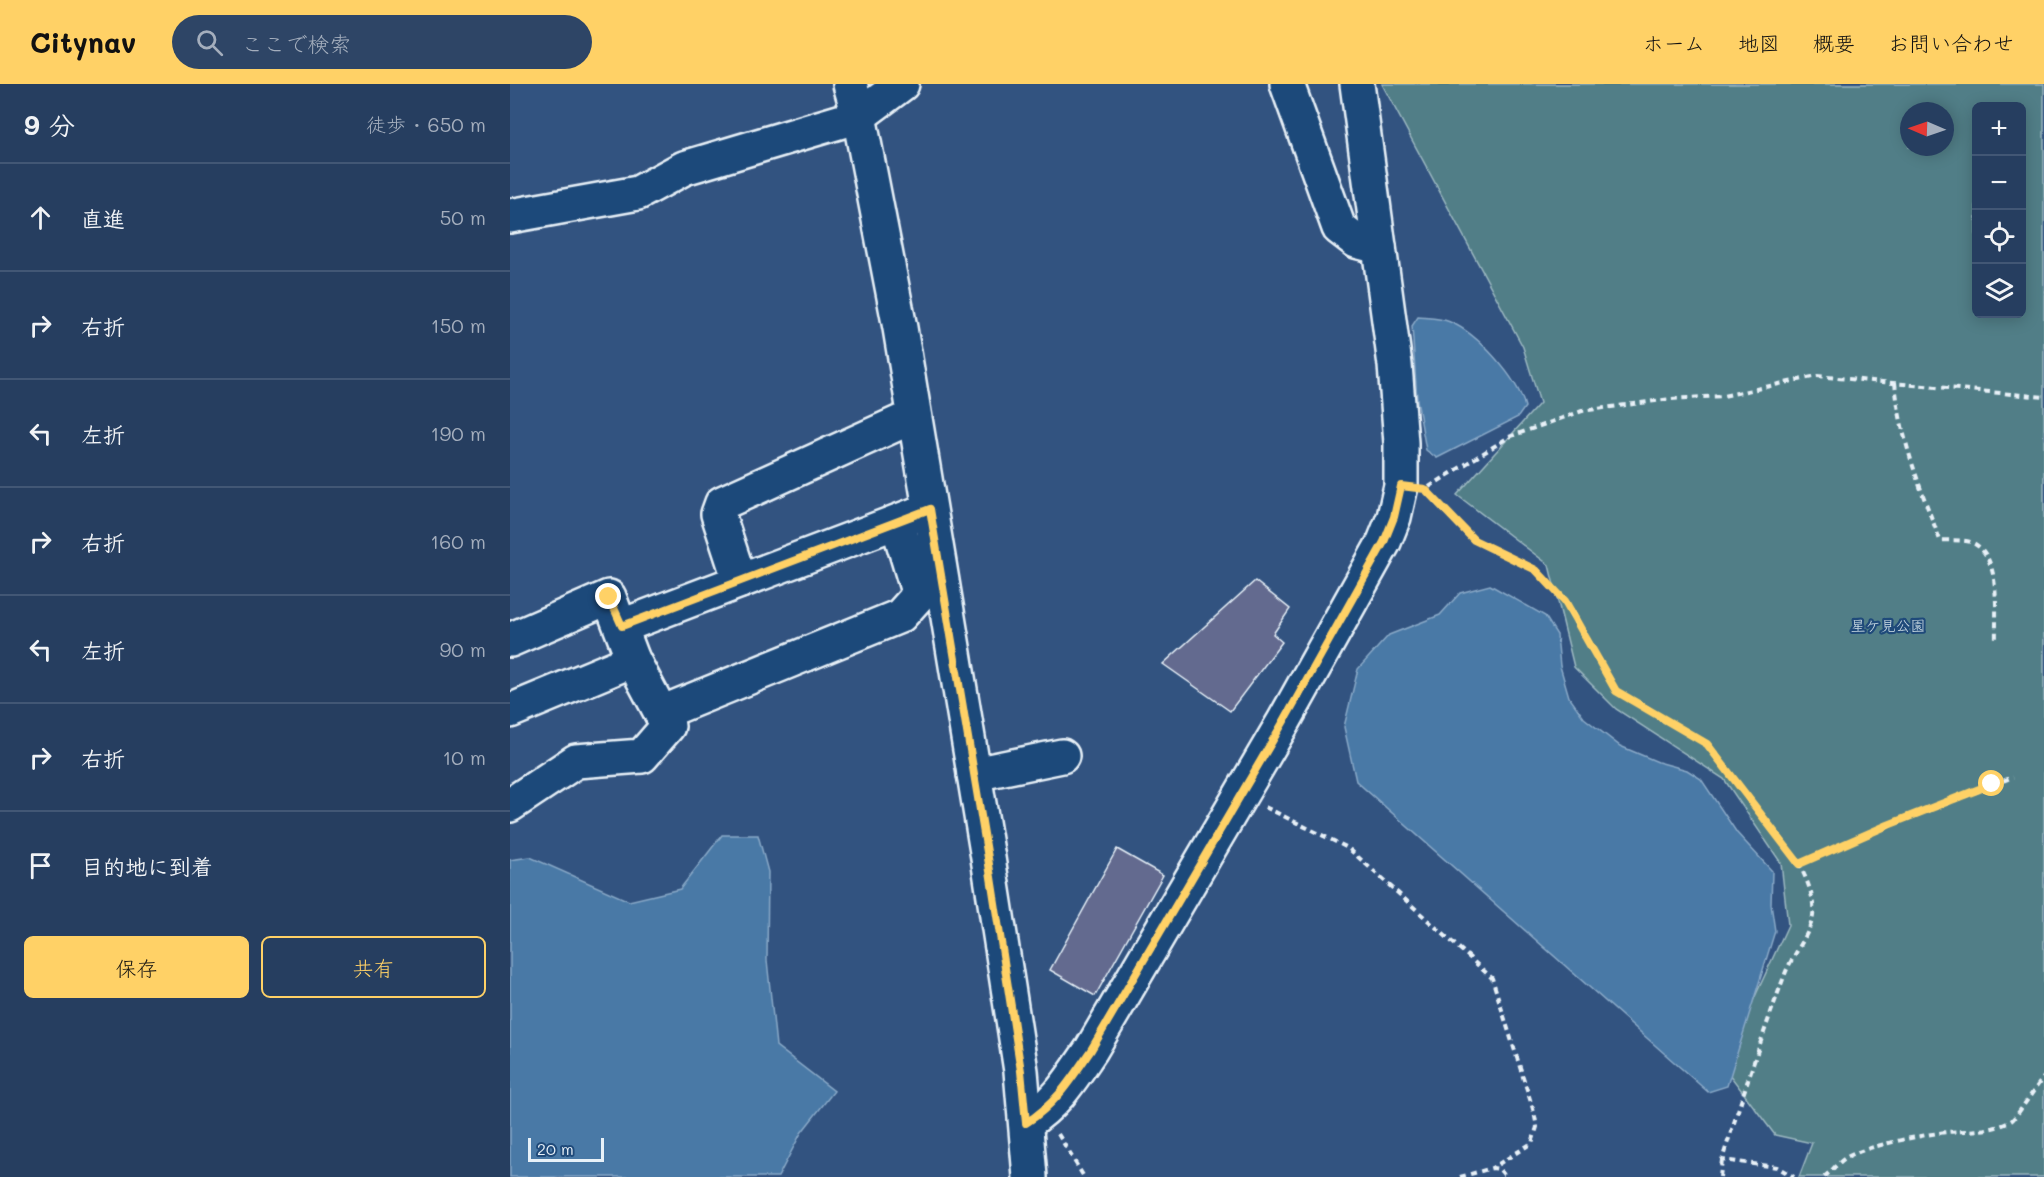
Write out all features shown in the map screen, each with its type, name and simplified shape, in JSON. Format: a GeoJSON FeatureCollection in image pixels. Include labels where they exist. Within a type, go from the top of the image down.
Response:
{"type":"FeatureCollection","features":[{"type":"Feature","properties":{"kind":"street"},"geometry":{"type":"LineString","coordinates":[[850,84],[859,116],[900,328],[1021,1071],[1035,1117],[1029,1177]]}},
{"type":"Feature","properties":{"kind":"street"},"geometry":{"type":"LineString","coordinates":[[510,216],[638,193],[684,168],[859,116],[902,84]]}},
{"type":"Feature","properties":{"kind":"street"},"geometry":{"type":"LineString","coordinates":[[1287,84],[1339,228],[1356,241],[1379,247]]}},
{"type":"Feature","properties":{"kind":"street"},"geometry":{"type":"LineString","coordinates":[[1035,1117],[1062,1093],[1091,1050],[1284,721],[1384,542],[1394,517],[1401,486],[1401,443],[1395,365],[1357,84]]}},
{"type":"Feature","properties":{"kind":"street"},"geometry":{"type":"LineString","coordinates":[[740,581],[718,514],[722,503],[914,416]]}},
{"type":"Feature","properties":{"kind":"street"},"geometry":{"type":"LineString","coordinates":[[622,626],[930,509]]}},
{"type":"Feature","properties":{"kind":"street"},"geometry":{"type":"LineString","coordinates":[[661,713],[900,616],[919,595],[897,522]]}},
{"type":"Feature","properties":{"kind":"street"},"geometry":{"type":"LineString","coordinates":[[510,640],[609,597],[622,626],[633,660],[668,726],[642,756],[576,761],[510,805]]}},
{"type":"Feature","properties":{"kind":"street"},"geometry":{"type":"LineString","coordinates":[[510,711],[633,660]]}},
{"type":"Feature","properties":{"kind":"street"},"geometry":{"type":"LineString","coordinates":[[974,774],[1062,756]]}},
{"type":"Feature","properties":{"kind":"path"},"geometry":{"type":"LineString","coordinates":[[1720,1177],[1722,1160],[1763,1033],[1791,958],[1812,920],[1814,904],[1808,880],[1799,864],[1707,744],[1616,691],[1565,601],[1536,570],[1474,540],[1425,489],[1509,437],[1582,411],[1670,399],[1723,396],[1817,376],[2044,397]]}},
{"type":"Feature","properties":{"kind":"path"},"geometry":{"type":"LineString","coordinates":[[1895,382],[1898,409],[1909,459],[1940,540],[1972,542],[1985,554],[1995,578],[1996,641]]}},
{"type":"Feature","properties":{"kind":"path"},"geometry":{"type":"LineString","coordinates":[[1799,864],[1888,825],[2013,777]]}},
{"type":"Feature","properties":{"kind":"path"},"geometry":{"type":"LineString","coordinates":[[1264,807],[1348,848],[1492,978],[1537,1126],[1532,1143],[1492,1168],[1460,1177]]}},
{"type":"Feature","properties":{"kind":"path"},"geometry":{"type":"LineString","coordinates":[[1824,1177],[1834,1166],[1849,1156],[1872,1148],[1945,1132],[1991,1129],[2013,1120],[2044,1077]]}},
{"type":"Feature","properties":{"kind":"path"},"geometry":{"type":"LineString","coordinates":[[1035,1117],[1084,1177]]}},
{"type":"Feature","properties":{"kind":"path"},"geometry":{"type":"LineString","coordinates":[[1722,1160],[1777,1167],[1794,1177]]}},
{"type":"Feature","properties":{"kind":"path"},"geometry":{"type":"LineString","coordinates":[[1492,1168],[1499,1169],[1506,1177]]}},
{"type":"Feature","properties":{"kind":"green space","name":"星ケ見公園"},"geometry":{"type":"Polygon","coordinates":[[[1382,84],[2044,84],[2044,1177],[1799,1177],[1812,1143],[1775,1135],[1723,1066],[1788,925],[1781,863],[1724,779],[1616,709],[1574,667],[1549,565],[1457,495],[1540,403],[1523,347],[1382,84]]]}},
{"type":"Feature","properties":{"kind":"water"},"geometry":{"type":"Polygon","coordinates":[[[1418,317],[1446,321],[1461,328],[1484,346],[1514,383],[1525,407],[1518,417],[1437,458],[1426,450],[1417,400],[1412,326],[1418,317]]]}},
{"type":"Feature","properties":{"kind":"water"},"geometry":{"type":"Polygon","coordinates":[[[1490,585],[1545,616],[1557,635],[1560,666],[1569,697],[1584,718],[1620,746],[1658,762],[1687,770],[1701,779],[1737,833],[1772,871],[1771,904],[1775,931],[1727,1086],[1708,1092],[1356,781],[1344,727],[1358,669],[1389,635],[1440,615],[1460,593],[1490,585]]]}},
{"type":"Feature","properties":{"kind":"water"},"geometry":{"type":"Polygon","coordinates":[[[722,835],[758,835],[768,872],[767,960],[776,1046],[834,1091],[801,1133],[778,1177],[510,1177],[510,860],[530,857],[629,901],[680,889],[722,835]]]}},
{"type":"Feature","properties":{"kind":"building"},"geometry":{"type":"Polygon","coordinates":[[[1255,581],[1290,609],[1273,634],[1282,642],[1230,711],[1163,664],[1255,581]]]}},
{"type":"Feature","properties":{"kind":"building"},"geometry":{"type":"Polygon","coordinates":[[[1117,849],[1163,875],[1095,996],[1050,970],[1117,849]]]}},
{"type":"Feature","properties":{"kind":"route"},"geometry":{"type":"LineString","coordinates":[[609,597],[622,626],[930,509],[988,858],[1021,1071],[1026,1123],[1044,1111],[1062,1093],[1091,1050],[1168,915],[1284,721],[1384,542],[1394,517],[1401,486],[1425,489],[1474,540],[1536,570],[1565,601],[1616,691],[1707,744],[1799,864],[1888,825],[1992,784]]}}]}
